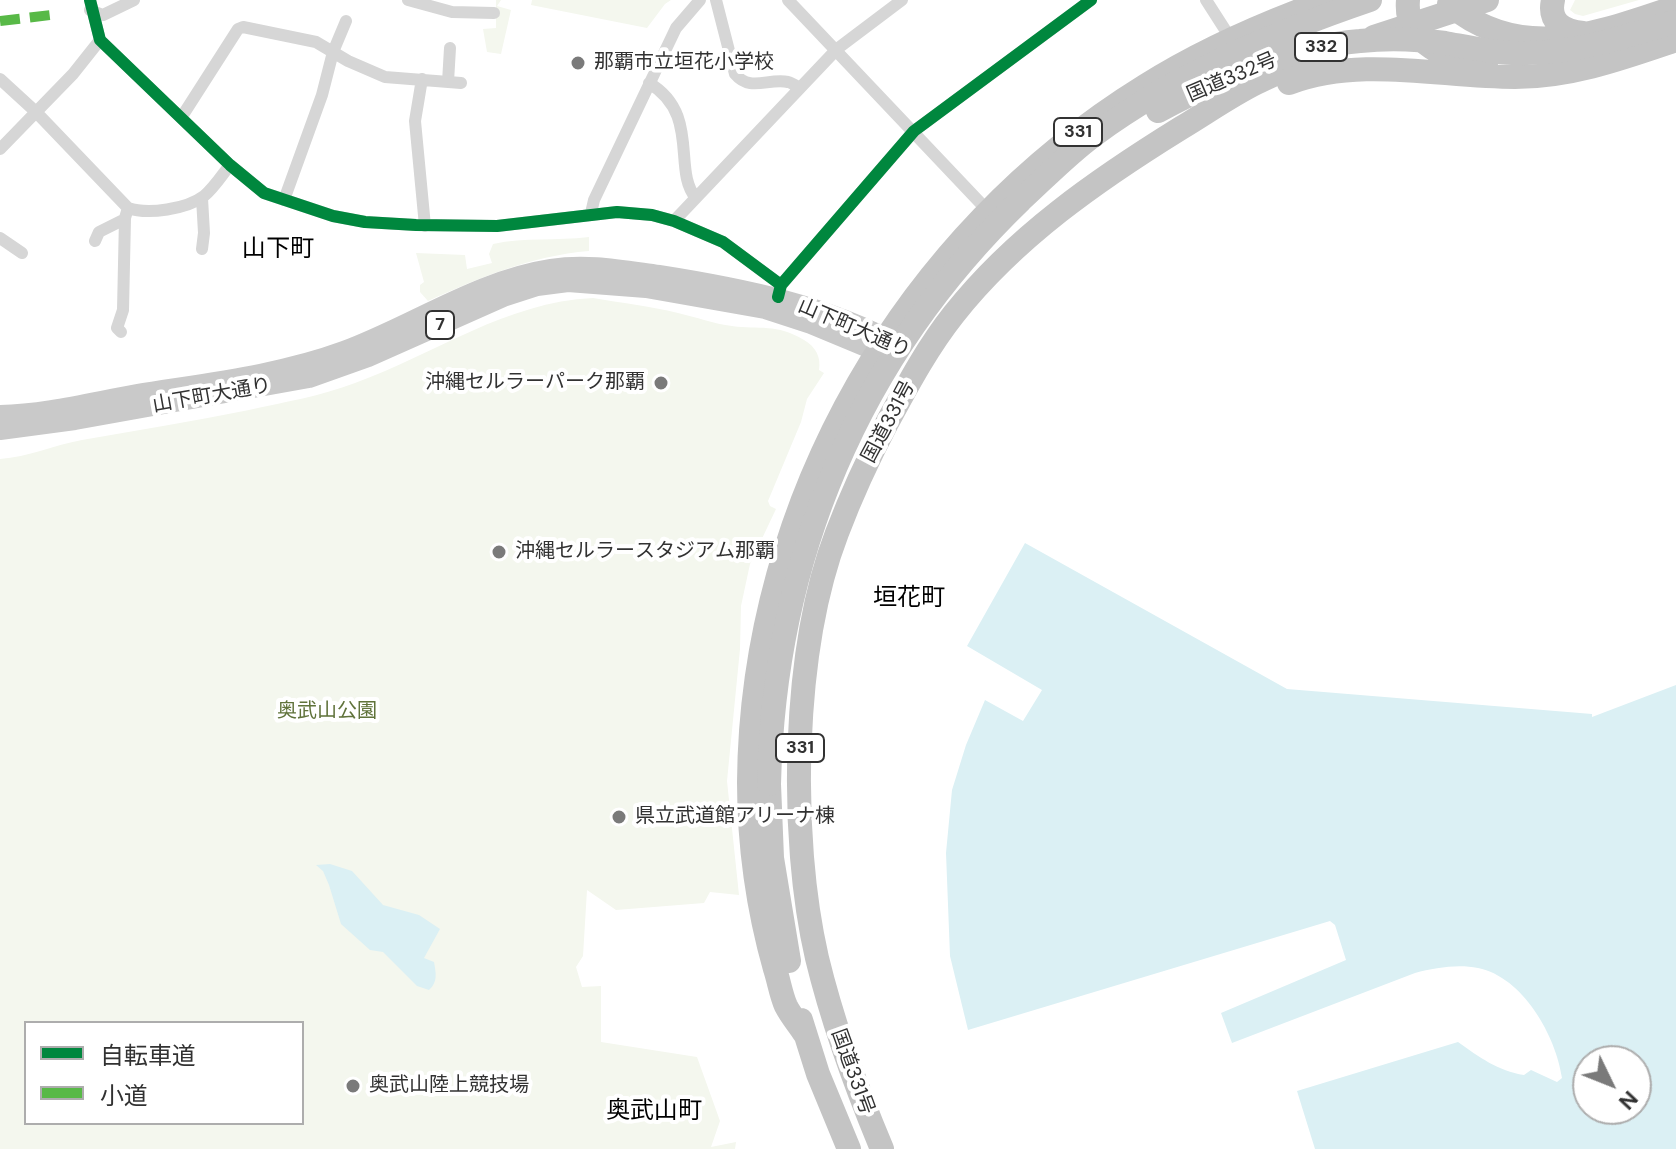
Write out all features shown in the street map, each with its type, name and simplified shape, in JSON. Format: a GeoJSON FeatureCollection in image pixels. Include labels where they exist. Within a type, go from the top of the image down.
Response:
{"type":"FeatureCollection","features":[{"type":"Feature","properties":{"kind":"highway","name":"国道331号"},"geometry":{"type":"LineString","coordinates":[[849,1149],[804,1033],[772,858],[769,784],[773,710],[784,632],[805,545],[833,469],[863,407],[904,338],[1036,165],[1100,116],[1169,71],[1231,39],[1328,0]]}},
{"type":"Feature","properties":{"kind":"highway","name":"国道331号"},"geometry":{"type":"LineString","coordinates":[[804,1033],[786,1005],[768,942],[749,817],[750,751],[756,687],[771,599],[786,546],[830,434],[881,344],[934,273],[998,212],[1093,136],[1155,95],[1265,40],[1370,0]]}},
{"type":"Feature","properties":{"kind":"highway"},"geometry":{"type":"LineString","coordinates":[[1408,0],[1410,26],[1430,47],[1477,63],[1542,68],[1608,62]]}},
{"type":"Feature","properties":{"kind":"highway","name":"国道331号"},"geometry":{"type":"LineString","coordinates":[[882,1149],[864,1108],[832,1016],[807,900],[801,841],[801,727],[817,607],[836,535],[867,460],[923,359],[969,297],[1007,256],[1046,221],[1134,157],[1254,83],[1325,53],[1410,26],[1450,5],[1487,0]]}},
{"type":"Feature","properties":{"kind":"highway"},"geometry":{"type":"LineString","coordinates":[[1553,0],[1552,13],[1561,28],[1588,33]]}},
{"type":"Feature","properties":{"kind":"highway"},"geometry":{"type":"LineString","coordinates":[[1450,5],[1498,33],[1520,39],[1544,40],[1675,22]]}},
{"type":"Feature","properties":{"kind":"highway","name":"国道332号"},"geometry":{"type":"LineString","coordinates":[[998,212],[1144,118],[1232,76],[1285,56],[1331,45],[1382,39],[1426,41],[1509,53],[1554,52],[1605,43],[1675,22]]}},
{"type":"Feature","properties":{"kind":"highway","name":"332"},"geometry":{"type":"LineString","coordinates":[[1608,62],[1675,22]]}},
{"type":"Feature","properties":{"kind":"highway"},"geometry":{"type":"LineString","coordinates":[[1227,100],[1254,74],[1252,58],[1231,39]]}},
{"type":"Feature","properties":{"kind":"highway","name":"国道332号"},"geometry":{"type":"LineString","coordinates":[[1227,100],[1255,96],[1301,78],[1334,71],[1516,77],[1560,74],[1608,62]]}},
{"type":"Feature","properties":{"kind":"main road","name":"山下町大通り"},"geometry":{"type":"LineString","coordinates":[[0,415],[45,410],[314,361],[357,346],[514,277],[553,268],[606,267],[738,289],[779,292],[881,344]]}},
{"type":"Feature","properties":{"kind":"main road","name":"山下町大通り"},"geometry":{"type":"LineString","coordinates":[[0,430],[63,422],[309,378],[360,361],[503,297],[537,286],[568,282],[646,288],[765,309],[923,359]]}},
{"type":"Feature","properties":{"kind":"street"},"geometry":{"type":"LineString","coordinates":[[91,8],[103,15],[134,0]]}},
{"type":"Feature","properties":{"kind":"street"},"geometry":{"type":"LineString","coordinates":[[408,0],[452,12],[494,13]]}},
{"type":"Feature","properties":{"kind":"street"},"geometry":{"type":"LineString","coordinates":[[591,213],[594,200],[676,28],[700,0]]}},
{"type":"Feature","properties":{"kind":"street"},"geometry":{"type":"LineString","coordinates":[[716,0],[735,74],[740,80],[747,84],[788,82],[800,88]]}},
{"type":"Feature","properties":{"kind":"street"},"geometry":{"type":"LineString","coordinates":[[788,0],[914,131],[998,212]]}},
{"type":"Feature","properties":{"kind":"street"},"geometry":{"type":"LineString","coordinates":[[674,221],[837,49],[902,0]]}},
{"type":"Feature","properties":{"kind":"street"},"geometry":{"type":"LineString","coordinates":[[91,8],[100,40],[255,187],[284,200],[333,216],[365,222],[425,226],[528,223],[591,213],[629,213],[674,221],[723,242],[779,292],[914,131],[1091,0]]}},
{"type":"Feature","properties":{"kind":"street"},"geometry":{"type":"LineString","coordinates":[[1206,0],[1231,39]]}},
{"type":"Feature","properties":{"kind":"street"},"geometry":{"type":"LineString","coordinates":[[284,200],[346,21]]}},
{"type":"Feature","properties":{"kind":"street"},"geometry":{"type":"LineString","coordinates":[[181,118],[238,29],[243,27],[316,42],[385,77],[454,82],[450,48]]}},
{"type":"Feature","properties":{"kind":"street"},"geometry":{"type":"LineString","coordinates":[[0,149],[100,40]]}},
{"type":"Feature","properties":{"kind":"street"},"geometry":{"type":"LineString","coordinates":[[0,79],[36,112],[127,214],[123,310],[117,328],[121,332]]}},
{"type":"Feature","properties":{"kind":"street"},"geometry":{"type":"LineString","coordinates":[[422,79],[415,121],[425,226]]}},
{"type":"Feature","properties":{"kind":"street"},"geometry":{"type":"LineString","coordinates":[[649,83],[665,96],[680,124],[685,142],[688,189],[696,198]]}},
{"type":"Feature","properties":{"kind":"street"},"geometry":{"type":"LineString","coordinates":[[95,241],[99,232],[127,214],[182,205],[202,198],[230,165]]}},
{"type":"Feature","properties":{"kind":"street"},"geometry":{"type":"LineString","coordinates":[[202,198],[202,249]]}},
{"type":"Feature","properties":{"kind":"street"},"geometry":{"type":"LineString","coordinates":[[0,238],[22,253]]}},
{"type":"Feature","properties":{"kind":"green space"},"geometry":{"type":"Polygon","coordinates":[[[496,0],[501,0],[497,6],[511,10],[501,54],[487,52],[483,29],[496,28],[496,0]]]}},
{"type":"Feature","properties":{"kind":"green space"},"geometry":{"type":"Polygon","coordinates":[[[532,0],[671,0],[647,28],[531,5],[532,0]]]}},
{"type":"Feature","properties":{"kind":"green space"},"geometry":{"type":"Polygon","coordinates":[[[1575,0],[1639,0],[1583,16],[1570,10],[1575,0]]]}},
{"type":"Feature","properties":{"kind":"green space"},"geometry":{"type":"Polygon","coordinates":[[[589,237],[589,251],[507,269],[428,301],[420,292],[420,285],[424,282],[416,253],[465,255],[467,269],[492,263],[489,254],[493,244],[589,237]]]}},
{"type":"Feature","properties":{"kind":"green space","name":"奥武山公園"},"geometry":{"type":"Polygon","coordinates":[[[593,298],[725,325],[785,331],[812,346],[817,353],[819,370],[824,373],[807,399],[801,422],[768,501],[776,509],[750,564],[741,606],[740,649],[727,781],[739,895],[710,892],[704,903],[616,910],[587,890],[583,956],[576,967],[582,987],[601,986],[601,1042],[697,1057],[720,1121],[711,1147],[736,1142],[735,1149],[0,1149],[0,459],[329,392],[530,309],[593,298]]]}},
{"type":"Feature","properties":{"kind":"shaded area"},"geometry":{"type":"Polygon","coordinates":[[[1025,543],[1287,689],[1592,714],[1592,717],[1676,685],[1676,1149],[1315,1149],[1297,1091],[1458,1042],[1497,1067],[1524,1075],[1531,1070],[1557,1082],[1562,1078],[1545,1027],[1523,996],[1494,974],[1470,967],[1446,967],[1415,973],[1232,1043],[1221,1013],[1346,960],[1335,925],[1330,921],[968,1030],[950,956],[946,853],[952,790],[985,700],[1023,721],[1042,690],[967,646],[1025,543]]]}},
{"type":"Feature","properties":{"kind":"shaded area"},"geometry":{"type":"Polygon","coordinates":[[[330,864],[352,871],[383,905],[419,915],[440,929],[424,958],[434,962],[435,966],[435,981],[429,990],[417,986],[383,952],[370,950],[341,924],[329,885],[323,871],[316,865],[330,864]]]}},
{"type":"Feature","properties":{"kind":"marked path"},"geometry":{"type":"LineString","coordinates":[[0,21],[51,15]]}},
{"type":"Feature","properties":{"kind":"cycle path"},"geometry":{"type":"LineString","coordinates":[[90,0],[100,40],[230,165],[264,193],[333,216],[365,222],[416,225],[497,226],[617,212],[652,215],[723,242],[781,285]]}},
{"type":"Feature","properties":{"kind":"cycle path"},"geometry":{"type":"LineString","coordinates":[[778,297],[781,285],[914,131],[1091,0]]}},
{"type":"Feature","properties":{"kind":"place","name":"那覇市立垣花小学校"},"geometry":{"type":"Point","coordinates":[578,63]}},
{"type":"Feature","properties":{"kind":"place","name":"沖縄セルラーパーク那覇"},"geometry":{"type":"Point","coordinates":[661,383]}},
{"type":"Feature","properties":{"kind":"place","name":"沖縄セルラースタジアム那覇"},"geometry":{"type":"Point","coordinates":[499,552]}},
{"type":"Feature","properties":{"kind":"place","name":"県立武道館アリーナ棟"},"geometry":{"type":"Point","coordinates":[619,817]}},
{"type":"Feature","properties":{"kind":"place","name":"奥武山陸上競技場"},"geometry":{"type":"Point","coordinates":[353,1086]}},
{"type":"Feature","properties":{"kind":"district","name":"山下町"},"geometry":{"type":"Point","coordinates":[278,250]}},
{"type":"Feature","properties":{"kind":"district","name":"垣花町"},"geometry":{"type":"Point","coordinates":[909,599]}},
{"type":"Feature","properties":{"kind":"district","name":"奥武山町"},"geometry":{"type":"Point","coordinates":[654,1112]}}]}
